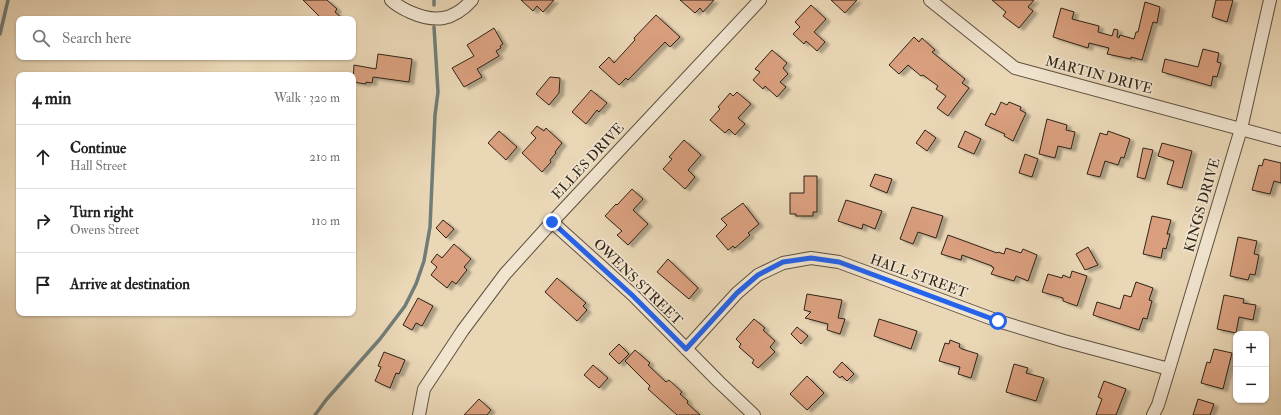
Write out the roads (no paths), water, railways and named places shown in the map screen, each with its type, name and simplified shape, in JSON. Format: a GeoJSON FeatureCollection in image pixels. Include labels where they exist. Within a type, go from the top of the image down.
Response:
{"type":"FeatureCollection","features":[{"type":"Feature","properties":{"kind":"street"},"geometry":{"type":"LineString","coordinates":[[391,0],[397,6],[423,18],[438,20],[453,15],[466,7],[472,0]]}},
{"type":"Feature","properties":{"kind":"street","name":"ELLES DRIVE"},"geometry":{"type":"LineString","coordinates":[[419,415],[424,389],[463,330],[505,274],[760,0]]}},
{"type":"Feature","properties":{"kind":"street","name":"MARTIN DRIVE"},"geometry":{"type":"LineString","coordinates":[[930,0],[1015,68],[1281,140]]}},
{"type":"Feature","properties":{"kind":"street","name":"KINGS DRIVE"},"geometry":{"type":"LineString","coordinates":[[1153,415],[1158,405],[1241,129],[1270,0]]}},
{"type":"Feature","properties":{"kind":"street","name":"OWENS STREET"},"geometry":{"type":"LineString","coordinates":[[552,222],[632,295],[754,415]]}},
{"type":"Feature","properties":{"kind":"street","name":"HALL STREET"},"geometry":{"type":"LineString","coordinates":[[686,349],[737,293],[758,275],[783,262],[811,258],[839,262],[998,321],[1064,341],[1169,369]]}},
{"type":"Feature","properties":{"kind":"waterway"},"geometry":{"type":"LineString","coordinates":[[0,34],[8,0]]}},
{"type":"Feature","properties":{"kind":"waterway"},"geometry":{"type":"LineString","coordinates":[[434,0],[434,5]]}},
{"type":"Feature","properties":{"kind":"waterway"},"geometry":{"type":"LineString","coordinates":[[315,415],[326,400],[380,339],[405,306],[416,284],[424,261],[430,227],[435,115],[438,92],[434,27]]}}]}
